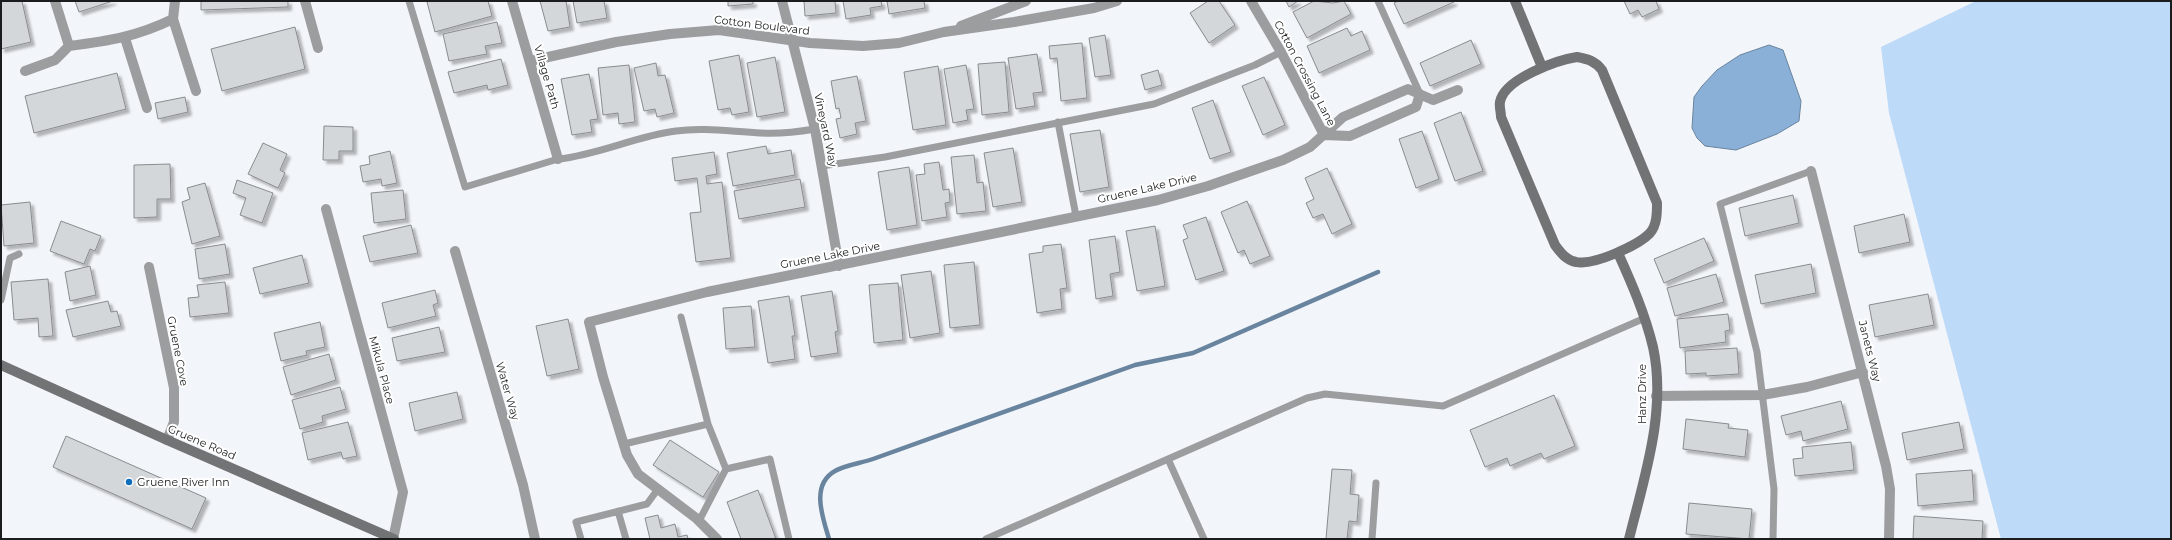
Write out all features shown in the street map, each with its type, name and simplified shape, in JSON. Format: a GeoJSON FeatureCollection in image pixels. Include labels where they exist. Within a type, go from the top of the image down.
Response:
{"type":"FeatureCollection","features":[{"type":"Feature","properties":{"kind":"street"},"geometry":{"type":"LineString","coordinates":[[55,1],[69,46]]}},
{"type":"Feature","properties":{"kind":"street"},"geometry":{"type":"LineString","coordinates":[[175,1],[173,19],[196,91]]}},
{"type":"Feature","properties":{"kind":"street"},"geometry":{"type":"LineString","coordinates":[[305,1],[318,48]]}},
{"type":"Feature","properties":{"kind":"street","name":"Village Path"},"geometry":{"type":"LineString","coordinates":[[512,1],[558,159]]}},
{"type":"Feature","properties":{"kind":"street","name":"Vineyard Way"},"geometry":{"type":"LineString","coordinates":[[782,1],[815,130],[839,266]]}},
{"type":"Feature","properties":{"kind":"street","name":"Cotton Boulevard"},"geometry":{"type":"LineString","coordinates":[[944,32],[1026,1]]}},
{"type":"Feature","properties":{"kind":"street","name":"Cotton Boulevard"},"geometry":{"type":"LineString","coordinates":[[530,61],[616,42],[670,34],[719,30],[810,43],[863,46],[899,43],[944,32],[1021,21],[1094,8],[1117,1]]}},
{"type":"Feature","properties":{"kind":"street","name":"Cotton Crossing Lane"},"geometry":{"type":"LineString","coordinates":[[1251,1],[1282,52],[1324,135]]}},
{"type":"Feature","properties":{"kind":"street"},"geometry":{"type":"LineString","coordinates":[[1515,1],[1542,67]]}},
{"type":"Feature","properties":{"kind":"street"},"geometry":{"type":"LineString","coordinates":[[26,71],[55,60],[69,46],[125,38],[173,19]]}},
{"type":"Feature","properties":{"kind":"street"},"geometry":{"type":"LineString","coordinates":[[125,38],[147,108]]}},
{"type":"Feature","properties":{"kind":"street"},"geometry":{"type":"LineString","coordinates":[[1577,57],[1590,60],[1597,64],[1602,70],[1657,203],[1657,219],[1650,233],[1618,253],[1602,259],[1577,262],[1563,255],[1555,245],[1501,117],[1500,101],[1505,91],[1510,86],[1542,67],[1577,57]]}},
{"type":"Feature","properties":{"kind":"street","name":"Gruene Lake Drive"},"geometry":{"type":"LineString","coordinates":[[717,539],[699,521],[638,474],[627,455],[603,377],[589,322],[707,292],[1158,200],[1208,186],[1283,160],[1310,147],[1343,117],[1408,89],[1433,100],[1458,90]]}},
{"type":"Feature","properties":{"kind":"street"},"geometry":{"type":"LineString","coordinates":[[1324,135],[1350,136],[1416,107],[1420,94]]}},
{"type":"Feature","properties":{"kind":"street","name":"Janets Way"},"geometry":{"type":"LineString","coordinates":[[1811,170],[1886,466],[1890,489],[1888,539]]}},
{"type":"Feature","properties":{"kind":"street","name":"Mikula Place"},"geometry":{"type":"LineString","coordinates":[[326,209],[403,492],[394,539]]}},
{"type":"Feature","properties":{"kind":"street","name":"Water Way"},"geometry":{"type":"LineString","coordinates":[[455,251],[523,485],[535,539]]}},
{"type":"Feature","properties":{"kind":"street","name":"Hanz Drive"},"geometry":{"type":"LineString","coordinates":[[1618,253],[1640,302],[1653,348],[1656,369],[1654,429],[1649,457],[1629,539]]}},
{"type":"Feature","properties":{"kind":"street","name":"Gruene Cove"},"geometry":{"type":"LineString","coordinates":[[149,267],[174,388],[174,422],[167,440]]}},
{"type":"Feature","properties":{"kind":"street","name":"Gruene Road"},"geometry":{"type":"LineString","coordinates":[[1,365],[167,440],[394,539]]}},
{"type":"Feature","properties":{"kind":"street"},"geometry":{"type":"LineString","coordinates":[[1656,396],[1762,394],[1806,387],[1863,372]]}},
{"type":"Feature","properties":{"kind":"lane"},"geometry":{"type":"LineString","coordinates":[[409,1],[465,187],[558,159],[574,158],[657,134],[677,130],[699,129],[762,133],[815,130]]}},
{"type":"Feature","properties":{"kind":"lane"},"geometry":{"type":"LineString","coordinates":[[1378,1],[1420,94]]}},
{"type":"Feature","properties":{"kind":"lane"},"geometry":{"type":"LineString","coordinates":[[822,166],[885,157],[1154,104],[1255,65],[1282,52]]}},
{"type":"Feature","properties":{"kind":"lane"},"geometry":{"type":"LineString","coordinates":[[1058,122],[1076,216]]}},
{"type":"Feature","properties":{"kind":"lane"},"geometry":{"type":"LineString","coordinates":[[1773,539],[1774,489],[1757,352],[1720,204],[1811,170]]}},
{"type":"Feature","properties":{"kind":"lane"},"geometry":{"type":"LineString","coordinates":[[1,300],[7,264],[10,258],[19,254]]}},
{"type":"Feature","properties":{"kind":"lane"},"geometry":{"type":"LineString","coordinates":[[681,317],[708,424],[726,469],[699,521]]}},
{"type":"Feature","properties":{"kind":"lane"},"geometry":{"type":"LineString","coordinates":[[986,539],[1307,398],[1325,394],[1443,406],[1645,318]]}},
{"type":"Feature","properties":{"kind":"lane"},"geometry":{"type":"LineString","coordinates":[[624,444],[708,424]]}},
{"type":"Feature","properties":{"kind":"lane"},"geometry":{"type":"LineString","coordinates":[[726,469],[770,459],[789,539]]}},
{"type":"Feature","properties":{"kind":"lane"},"geometry":{"type":"LineString","coordinates":[[1168,460],[1204,539]]}},
{"type":"Feature","properties":{"kind":"lane"},"geometry":{"type":"LineString","coordinates":[[1372,539],[1376,483]]}},
{"type":"Feature","properties":{"kind":"lane"},"geometry":{"type":"LineString","coordinates":[[581,539],[576,522],[647,504],[658,489]]}},
{"type":"Feature","properties":{"kind":"lane"},"geometry":{"type":"LineString","coordinates":[[618,511],[626,539]]}},
{"type":"Feature","properties":{"kind":"shaded area"},"geometry":{"type":"Polygon","coordinates":[[[1976,1],[2171,1],[2171,539],[2001,539],[1889,113],[1881,47],[1976,1]]]}},
{"type":"Feature","properties":{"kind":"shaded area"},"geometry":{"type":"Polygon","coordinates":[[[1769,45],[1783,50],[1801,101],[1799,121],[1777,134],[1736,150],[1705,146],[1697,138],[1692,128],[1694,97],[1717,70],[1740,55],[1769,45]]]}},
{"type":"Feature","properties":{"kind":"building"},"geometry":{"type":"Polygon","coordinates":[[[1,1],[22,1],[31,42],[1,49],[1,1]]]}},
{"type":"Feature","properties":{"kind":"building"},"geometry":{"type":"Polygon","coordinates":[[[75,1],[113,1],[79,12],[75,1]]]}},
{"type":"Feature","properties":{"kind":"building"},"geometry":{"type":"Polygon","coordinates":[[[201,1],[288,1],[288,7],[201,10],[201,1]]]}},
{"type":"Feature","properties":{"kind":"building"},"geometry":{"type":"Polygon","coordinates":[[[488,1],[492,16],[435,32],[427,2],[488,1]]]}},
{"type":"Feature","properties":{"kind":"building"},"geometry":{"type":"Polygon","coordinates":[[[540,1],[566,1],[570,27],[548,31],[540,1]]]}},
{"type":"Feature","properties":{"kind":"building"},"geometry":{"type":"Polygon","coordinates":[[[573,1],[604,1],[607,18],[577,23],[573,1]]]}},
{"type":"Feature","properties":{"kind":"building"},"geometry":{"type":"Polygon","coordinates":[[[728,1],[753,1],[753,4],[728,6],[728,1]]]}},
{"type":"Feature","properties":{"kind":"building"},"geometry":{"type":"Polygon","coordinates":[[[804,1],[835,1],[836,13],[805,16],[804,1]]]}},
{"type":"Feature","properties":{"kind":"building"},"geometry":{"type":"Polygon","coordinates":[[[843,1],[881,1],[882,6],[870,8],[871,15],[846,19],[843,1]]]}},
{"type":"Feature","properties":{"kind":"building"},"geometry":{"type":"Polygon","coordinates":[[[887,1],[924,1],[925,8],[889,14],[887,1]]]}},
{"type":"Feature","properties":{"kind":"building"},"geometry":{"type":"Polygon","coordinates":[[[1208,1],[1219,1],[1235,25],[1209,43],[1190,13],[1208,1]]]}},
{"type":"Feature","properties":{"kind":"building"},"geometry":{"type":"Polygon","coordinates":[[[1286,1],[1298,1],[1289,7],[1286,1]]]}},
{"type":"Feature","properties":{"kind":"building"},"geometry":{"type":"Polygon","coordinates":[[[1314,1],[1333,3],[1344,1],[1351,14],[1307,38],[1293,12],[1314,1]]]}},
{"type":"Feature","properties":{"kind":"building"},"geometry":{"type":"Polygon","coordinates":[[[1398,1],[1454,2],[1404,24],[1394,3],[1398,1]]]}},
{"type":"Feature","properties":{"kind":"building"},"geometry":{"type":"Polygon","coordinates":[[[1624,1],[1656,1],[1659,9],[1642,17],[1638,10],[1630,14],[1624,1]]]}},
{"type":"Feature","properties":{"kind":"building"},"geometry":{"type":"Polygon","coordinates":[[[497,22],[502,43],[485,46],[487,54],[449,61],[443,34],[497,22]]]}},
{"type":"Feature","properties":{"kind":"building"},"geometry":{"type":"Polygon","coordinates":[[[295,27],[305,69],[222,91],[211,49],[295,27]]]}},
{"type":"Feature","properties":{"kind":"building"},"geometry":{"type":"Polygon","coordinates":[[[1347,28],[1351,36],[1362,31],[1370,50],[1319,73],[1307,46],[1347,28]]]}},
{"type":"Feature","properties":{"kind":"building"},"geometry":{"type":"Polygon","coordinates":[[[1105,35],[1111,75],[1095,77],[1089,38],[1105,35]]]}},
{"type":"Feature","properties":{"kind":"building"},"geometry":{"type":"Polygon","coordinates":[[[1471,40],[1481,64],[1430,86],[1420,63],[1471,40]]]}},
{"type":"Feature","properties":{"kind":"building"},"geometry":{"type":"Polygon","coordinates":[[[1082,43],[1087,98],[1061,101],[1057,58],[1050,59],[1049,46],[1082,43]]]}},
{"type":"Feature","properties":{"kind":"building"},"geometry":{"type":"Polygon","coordinates":[[[1037,54],[1043,92],[1033,93],[1035,106],[1016,109],[1008,58],[1037,54]]]}},
{"type":"Feature","properties":{"kind":"building"},"geometry":{"type":"Polygon","coordinates":[[[739,55],[749,112],[732,115],[730,108],[718,110],[709,61],[739,55]]]}},
{"type":"Feature","properties":{"kind":"building"},"geometry":{"type":"Polygon","coordinates":[[[775,57],[785,112],[757,117],[747,63],[775,57]]]}},
{"type":"Feature","properties":{"kind":"building"},"geometry":{"type":"Polygon","coordinates":[[[501,59],[508,85],[488,90],[487,85],[454,93],[448,72],[501,59]]]}},
{"type":"Feature","properties":{"kind":"building"},"geometry":{"type":"Polygon","coordinates":[[[1005,62],[1009,112],[982,115],[978,64],[1005,62]]]}},
{"type":"Feature","properties":{"kind":"building"},"geometry":{"type":"Polygon","coordinates":[[[656,63],[658,76],[665,75],[674,113],[657,117],[655,109],[644,111],[634,68],[656,63]]]}},
{"type":"Feature","properties":{"kind":"building"},"geometry":{"type":"Polygon","coordinates":[[[629,65],[635,122],[619,124],[618,113],[603,115],[598,68],[629,65]]]}},
{"type":"Feature","properties":{"kind":"building"},"geometry":{"type":"Polygon","coordinates":[[[966,65],[974,109],[966,110],[968,120],[953,123],[944,69],[966,65]]]}},
{"type":"Feature","properties":{"kind":"building"},"geometry":{"type":"Polygon","coordinates":[[[938,66],[946,125],[913,130],[904,72],[938,66]]]}},
{"type":"Feature","properties":{"kind":"building"},"geometry":{"type":"Polygon","coordinates":[[[1158,70],[1162,85],[1145,90],[1141,75],[1158,70]]]}},
{"type":"Feature","properties":{"kind":"building"},"geometry":{"type":"Polygon","coordinates":[[[117,73],[126,109],[34,133],[25,96],[117,73]]]}},
{"type":"Feature","properties":{"kind":"building"},"geometry":{"type":"Polygon","coordinates":[[[589,74],[598,119],[590,120],[592,132],[572,135],[561,79],[589,74]]]}},
{"type":"Feature","properties":{"kind":"building"},"geometry":{"type":"Polygon","coordinates":[[[857,76],[866,121],[855,123],[857,134],[840,138],[836,119],[841,118],[839,108],[836,109],[831,81],[857,76]]]}},
{"type":"Feature","properties":{"kind":"building"},"geometry":{"type":"Polygon","coordinates":[[[1264,77],[1285,125],[1263,135],[1242,86],[1264,77]]]}},
{"type":"Feature","properties":{"kind":"building"},"geometry":{"type":"Polygon","coordinates":[[[185,97],[188,112],[158,119],[155,103],[185,97]]]}},
{"type":"Feature","properties":{"kind":"building"},"geometry":{"type":"Polygon","coordinates":[[[1213,100],[1231,152],[1210,159],[1192,108],[1213,100]]]}},
{"type":"Feature","properties":{"kind":"building"},"geometry":{"type":"Polygon","coordinates":[[[1461,112],[1483,171],[1455,181],[1434,123],[1461,112]]]}},
{"type":"Feature","properties":{"kind":"building"},"geometry":{"type":"Polygon","coordinates":[[[324,126],[353,127],[353,151],[339,151],[339,160],[323,160],[324,126]]]}},
{"type":"Feature","properties":{"kind":"building"},"geometry":{"type":"Polygon","coordinates":[[[1100,130],[1109,187],[1080,192],[1070,134],[1100,130]]]}},
{"type":"Feature","properties":{"kind":"building"},"geometry":{"type":"Polygon","coordinates":[[[1422,131],[1439,179],[1416,188],[1399,139],[1422,131]]]}},
{"type":"Feature","properties":{"kind":"building"},"geometry":{"type":"Polygon","coordinates":[[[263,143],[287,154],[280,170],[285,173],[278,188],[248,174],[263,143]]]}},
{"type":"Feature","properties":{"kind":"building"},"geometry":{"type":"Polygon","coordinates":[[[766,146],[768,154],[791,150],[795,175],[733,186],[727,153],[766,146]]]}},
{"type":"Feature","properties":{"kind":"building"},"geometry":{"type":"Polygon","coordinates":[[[1013,148],[1022,202],[993,207],[984,153],[1013,148]]]}},
{"type":"Feature","properties":{"kind":"building"},"geometry":{"type":"Polygon","coordinates":[[[390,151],[397,183],[382,186],[381,179],[363,182],[360,166],[370,164],[369,156],[390,151]]]}},
{"type":"Feature","properties":{"kind":"building"},"geometry":{"type":"Polygon","coordinates":[[[714,152],[717,174],[706,176],[707,184],[722,182],[731,258],[696,262],[690,213],[701,212],[697,178],[675,181],[672,158],[714,152]]]}},
{"type":"Feature","properties":{"kind":"building"},"geometry":{"type":"Polygon","coordinates":[[[974,155],[977,183],[983,182],[986,211],[957,214],[951,157],[974,155]]]}},
{"type":"Feature","properties":{"kind":"building"},"geometry":{"type":"Polygon","coordinates":[[[939,162],[943,190],[949,189],[950,202],[945,203],[947,217],[922,221],[916,175],[925,174],[924,164],[939,162]]]}},
{"type":"Feature","properties":{"kind":"building"},"geometry":{"type":"Polygon","coordinates":[[[170,164],[171,199],[157,199],[157,217],[134,218],[134,165],[170,164]]]}},
{"type":"Feature","properties":{"kind":"building"},"geometry":{"type":"Polygon","coordinates":[[[909,167],[917,225],[887,230],[878,172],[909,167]]]}},
{"type":"Feature","properties":{"kind":"building"},"geometry":{"type":"Polygon","coordinates":[[[1327,168],[1352,224],[1332,234],[1323,214],[1313,218],[1306,203],[1314,199],[1305,178],[1327,168]]]}},
{"type":"Feature","properties":{"kind":"building"},"geometry":{"type":"Polygon","coordinates":[[[800,179],[805,207],[739,219],[734,191],[800,179]]]}},
{"type":"Feature","properties":{"kind":"building"},"geometry":{"type":"Polygon","coordinates":[[[237,180],[273,193],[262,223],[240,215],[246,198],[233,193],[237,180]]]}},
{"type":"Feature","properties":{"kind":"building"},"geometry":{"type":"Polygon","coordinates":[[[205,183],[220,236],[192,244],[182,202],[190,199],[187,188],[205,183]]]}},
{"type":"Feature","properties":{"kind":"building"},"geometry":{"type":"Polygon","coordinates":[[[403,190],[406,219],[374,223],[371,193],[403,190]]]}},
{"type":"Feature","properties":{"kind":"building"},"geometry":{"type":"Polygon","coordinates":[[[1793,195],[1799,223],[1745,236],[1739,208],[1793,195]]]}},
{"type":"Feature","properties":{"kind":"building"},"geometry":{"type":"Polygon","coordinates":[[[1247,201],[1270,256],[1250,264],[1244,250],[1238,253],[1221,212],[1247,201]]]}},
{"type":"Feature","properties":{"kind":"building"},"geometry":{"type":"Polygon","coordinates":[[[30,202],[34,243],[4,246],[1,205],[30,202]]]}},
{"type":"Feature","properties":{"kind":"building"},"geometry":{"type":"Polygon","coordinates":[[[1904,214],[1910,242],[1859,253],[1854,226],[1904,214]]]}},
{"type":"Feature","properties":{"kind":"building"},"geometry":{"type":"Polygon","coordinates":[[[1206,217],[1224,271],[1196,280],[1183,240],[1188,238],[1183,225],[1206,217]]]}},
{"type":"Feature","properties":{"kind":"building"},"geometry":{"type":"Polygon","coordinates":[[[61,221],[101,236],[95,251],[90,249],[84,264],[50,251],[61,221]]]}},
{"type":"Feature","properties":{"kind":"building"},"geometry":{"type":"Polygon","coordinates":[[[411,225],[418,253],[370,262],[363,236],[411,225]]]}},
{"type":"Feature","properties":{"kind":"building"},"geometry":{"type":"Polygon","coordinates":[[[1155,226],[1165,286],[1137,291],[1126,231],[1155,226]]]}},
{"type":"Feature","properties":{"kind":"building"},"geometry":{"type":"Polygon","coordinates":[[[1115,236],[1120,272],[1110,274],[1113,296],[1096,299],[1089,240],[1115,236]]]}},
{"type":"Feature","properties":{"kind":"building"},"geometry":{"type":"Polygon","coordinates":[[[1704,238],[1714,261],[1664,283],[1654,259],[1704,238]]]}},
{"type":"Feature","properties":{"kind":"building"},"geometry":{"type":"Polygon","coordinates":[[[225,244],[230,274],[199,279],[195,249],[225,244]]]}},
{"type":"Feature","properties":{"kind":"building"},"geometry":{"type":"Polygon","coordinates":[[[1061,244],[1067,288],[1060,289],[1062,309],[1037,313],[1029,254],[1043,252],[1043,246],[1061,244]]]}},
{"type":"Feature","properties":{"kind":"building"},"geometry":{"type":"Polygon","coordinates":[[[302,255],[309,283],[260,294],[253,268],[302,255]]]}},
{"type":"Feature","properties":{"kind":"building"},"geometry":{"type":"Polygon","coordinates":[[[974,262],[980,325],[950,328],[944,265],[974,262]]]}},
{"type":"Feature","properties":{"kind":"building"},"geometry":{"type":"Polygon","coordinates":[[[1811,264],[1816,293],[1761,304],[1755,275],[1811,264]]]}},
{"type":"Feature","properties":{"kind":"building"},"geometry":{"type":"Polygon","coordinates":[[[90,266],[96,295],[70,301],[65,272],[90,266]]]}},
{"type":"Feature","properties":{"kind":"building"},"geometry":{"type":"Polygon","coordinates":[[[931,271],[940,333],[910,338],[901,275],[931,271]]]}},
{"type":"Feature","properties":{"kind":"building"},"geometry":{"type":"Polygon","coordinates":[[[1716,274],[1724,302],[1675,316],[1667,288],[1716,274]]]}},
{"type":"Feature","properties":{"kind":"building"},"geometry":{"type":"Polygon","coordinates":[[[48,279],[53,336],[39,337],[38,318],[14,320],[11,282],[48,279]]]}},
{"type":"Feature","properties":{"kind":"building"},"geometry":{"type":"Polygon","coordinates":[[[225,282],[229,313],[190,317],[188,298],[199,297],[197,285],[225,282]]]}},
{"type":"Feature","properties":{"kind":"building"},"geometry":{"type":"Polygon","coordinates":[[[898,283],[903,340],[874,343],[869,285],[898,283]]]}},
{"type":"Feature","properties":{"kind":"building"},"geometry":{"type":"Polygon","coordinates":[[[435,290],[438,303],[433,305],[436,316],[388,328],[382,303],[435,290]]]}},
{"type":"Feature","properties":{"kind":"building"},"geometry":{"type":"Polygon","coordinates":[[[832,291],[838,331],[835,332],[838,353],[811,357],[801,296],[832,291]]]}},
{"type":"Feature","properties":{"kind":"building"},"geometry":{"type":"Polygon","coordinates":[[[1928,294],[1934,325],[1875,337],[1869,305],[1928,294]]]}},
{"type":"Feature","properties":{"kind":"building"},"geometry":{"type":"Polygon","coordinates":[[[789,296],[795,336],[792,336],[795,359],[768,363],[758,301],[789,296]]]}},
{"type":"Feature","properties":{"kind":"building"},"geometry":{"type":"Polygon","coordinates":[[[108,301],[111,312],[117,311],[121,326],[73,337],[66,310],[108,301]]]}},
{"type":"Feature","properties":{"kind":"building"},"geometry":{"type":"Polygon","coordinates":[[[751,306],[755,347],[726,349],[723,308],[751,306]]]}},
{"type":"Feature","properties":{"kind":"building"},"geometry":{"type":"Polygon","coordinates":[[[1728,314],[1730,330],[1725,331],[1726,342],[1680,348],[1677,319],[1728,314]]]}},
{"type":"Feature","properties":{"kind":"building"},"geometry":{"type":"Polygon","coordinates":[[[568,319],[579,369],[547,376],[536,326],[568,319]]]}},
{"type":"Feature","properties":{"kind":"building"},"geometry":{"type":"Polygon","coordinates":[[[320,322],[325,347],[306,351],[307,355],[281,361],[274,333],[320,322]]]}},
{"type":"Feature","properties":{"kind":"building"},"geometry":{"type":"Polygon","coordinates":[[[439,327],[445,352],[397,361],[392,338],[439,327]]]}},
{"type":"Feature","properties":{"kind":"building"},"geometry":{"type":"Polygon","coordinates":[[[1737,348],[1739,374],[1706,376],[1706,373],[1686,374],[1685,351],[1737,348]]]}},
{"type":"Feature","properties":{"kind":"building"},"geometry":{"type":"Polygon","coordinates":[[[329,354],[336,380],[291,395],[283,367],[329,354]]]}},
{"type":"Feature","properties":{"kind":"building"},"geometry":{"type":"Polygon","coordinates":[[[340,387],[346,409],[322,416],[323,422],[300,429],[292,400],[340,387]]]}},
{"type":"Feature","properties":{"kind":"building"},"geometry":{"type":"Polygon","coordinates":[[[457,392],[463,419],[415,431],[409,403],[457,392]]]}},
{"type":"Feature","properties":{"kind":"building"},"geometry":{"type":"Polygon","coordinates":[[[1554,395],[1575,446],[1544,459],[1541,453],[1510,466],[1507,458],[1485,467],[1470,430],[1554,395]]]}},
{"type":"Feature","properties":{"kind":"building"},"geometry":{"type":"Polygon","coordinates":[[[1841,401],[1848,429],[1803,441],[1801,431],[1786,435],[1781,416],[1841,401]]]}},
{"type":"Feature","properties":{"kind":"building"},"geometry":{"type":"Polygon","coordinates":[[[1686,419],[1729,424],[1728,428],[1748,430],[1745,457],[1683,449],[1686,419]]]}},
{"type":"Feature","properties":{"kind":"building"},"geometry":{"type":"Polygon","coordinates":[[[348,422],[357,456],[343,459],[341,452],[308,460],[302,433],[348,422]]]}},
{"type":"Feature","properties":{"kind":"building"},"geometry":{"type":"Polygon","coordinates":[[[1959,422],[1964,449],[1907,460],[1902,433],[1959,422]]]}},
{"type":"Feature","properties":{"kind":"building","name":"Gruene River Inn"},"geometry":{"type":"Polygon","coordinates":[[[66,436],[206,498],[192,529],[53,467],[66,436]]]}},
{"type":"Feature","properties":{"kind":"building"},"geometry":{"type":"Polygon","coordinates":[[[670,440],[719,472],[703,497],[653,465],[670,440]]]}},
{"type":"Feature","properties":{"kind":"building"},"geometry":{"type":"Polygon","coordinates":[[[1851,442],[1854,470],[1795,476],[1793,459],[1803,458],[1802,447],[1851,442]]]}},
{"type":"Feature","properties":{"kind":"building"},"geometry":{"type":"Polygon","coordinates":[[[1332,469],[1352,470],[1350,494],[1359,495],[1357,522],[1349,521],[1347,539],[1326,539],[1332,469]]]}},
{"type":"Feature","properties":{"kind":"building"},"geometry":{"type":"Polygon","coordinates":[[[1972,470],[1974,501],[1918,506],[1916,474],[1972,470]]]}},
{"type":"Feature","properties":{"kind":"building"},"geometry":{"type":"Polygon","coordinates":[[[758,490],[776,539],[741,539],[727,502],[758,490]]]}},
{"type":"Feature","properties":{"kind":"building"},"geometry":{"type":"Polygon","coordinates":[[[1689,503],[1752,509],[1749,539],[1686,534],[1689,503]]]}},
{"type":"Feature","properties":{"kind":"building"},"geometry":{"type":"Polygon","coordinates":[[[658,515],[661,528],[675,524],[678,537],[687,535],[688,539],[650,539],[645,518],[658,515]]]}},
{"type":"Feature","properties":{"kind":"building"},"geometry":{"type":"Polygon","coordinates":[[[1914,516],[1983,521],[1982,539],[1913,539],[1914,516]]]}},
{"type":"Feature","properties":{"kind":"waterway"},"geometry":{"type":"LineString","coordinates":[[829,539],[820,502],[821,493],[827,477],[839,469],[873,459],[1135,365],[1193,353],[1378,272]]}},
{"type":"Feature","properties":{"kind":"place","name":"Gruene River Inn"},"geometry":{"type":"Point","coordinates":[129,482]}}]}
